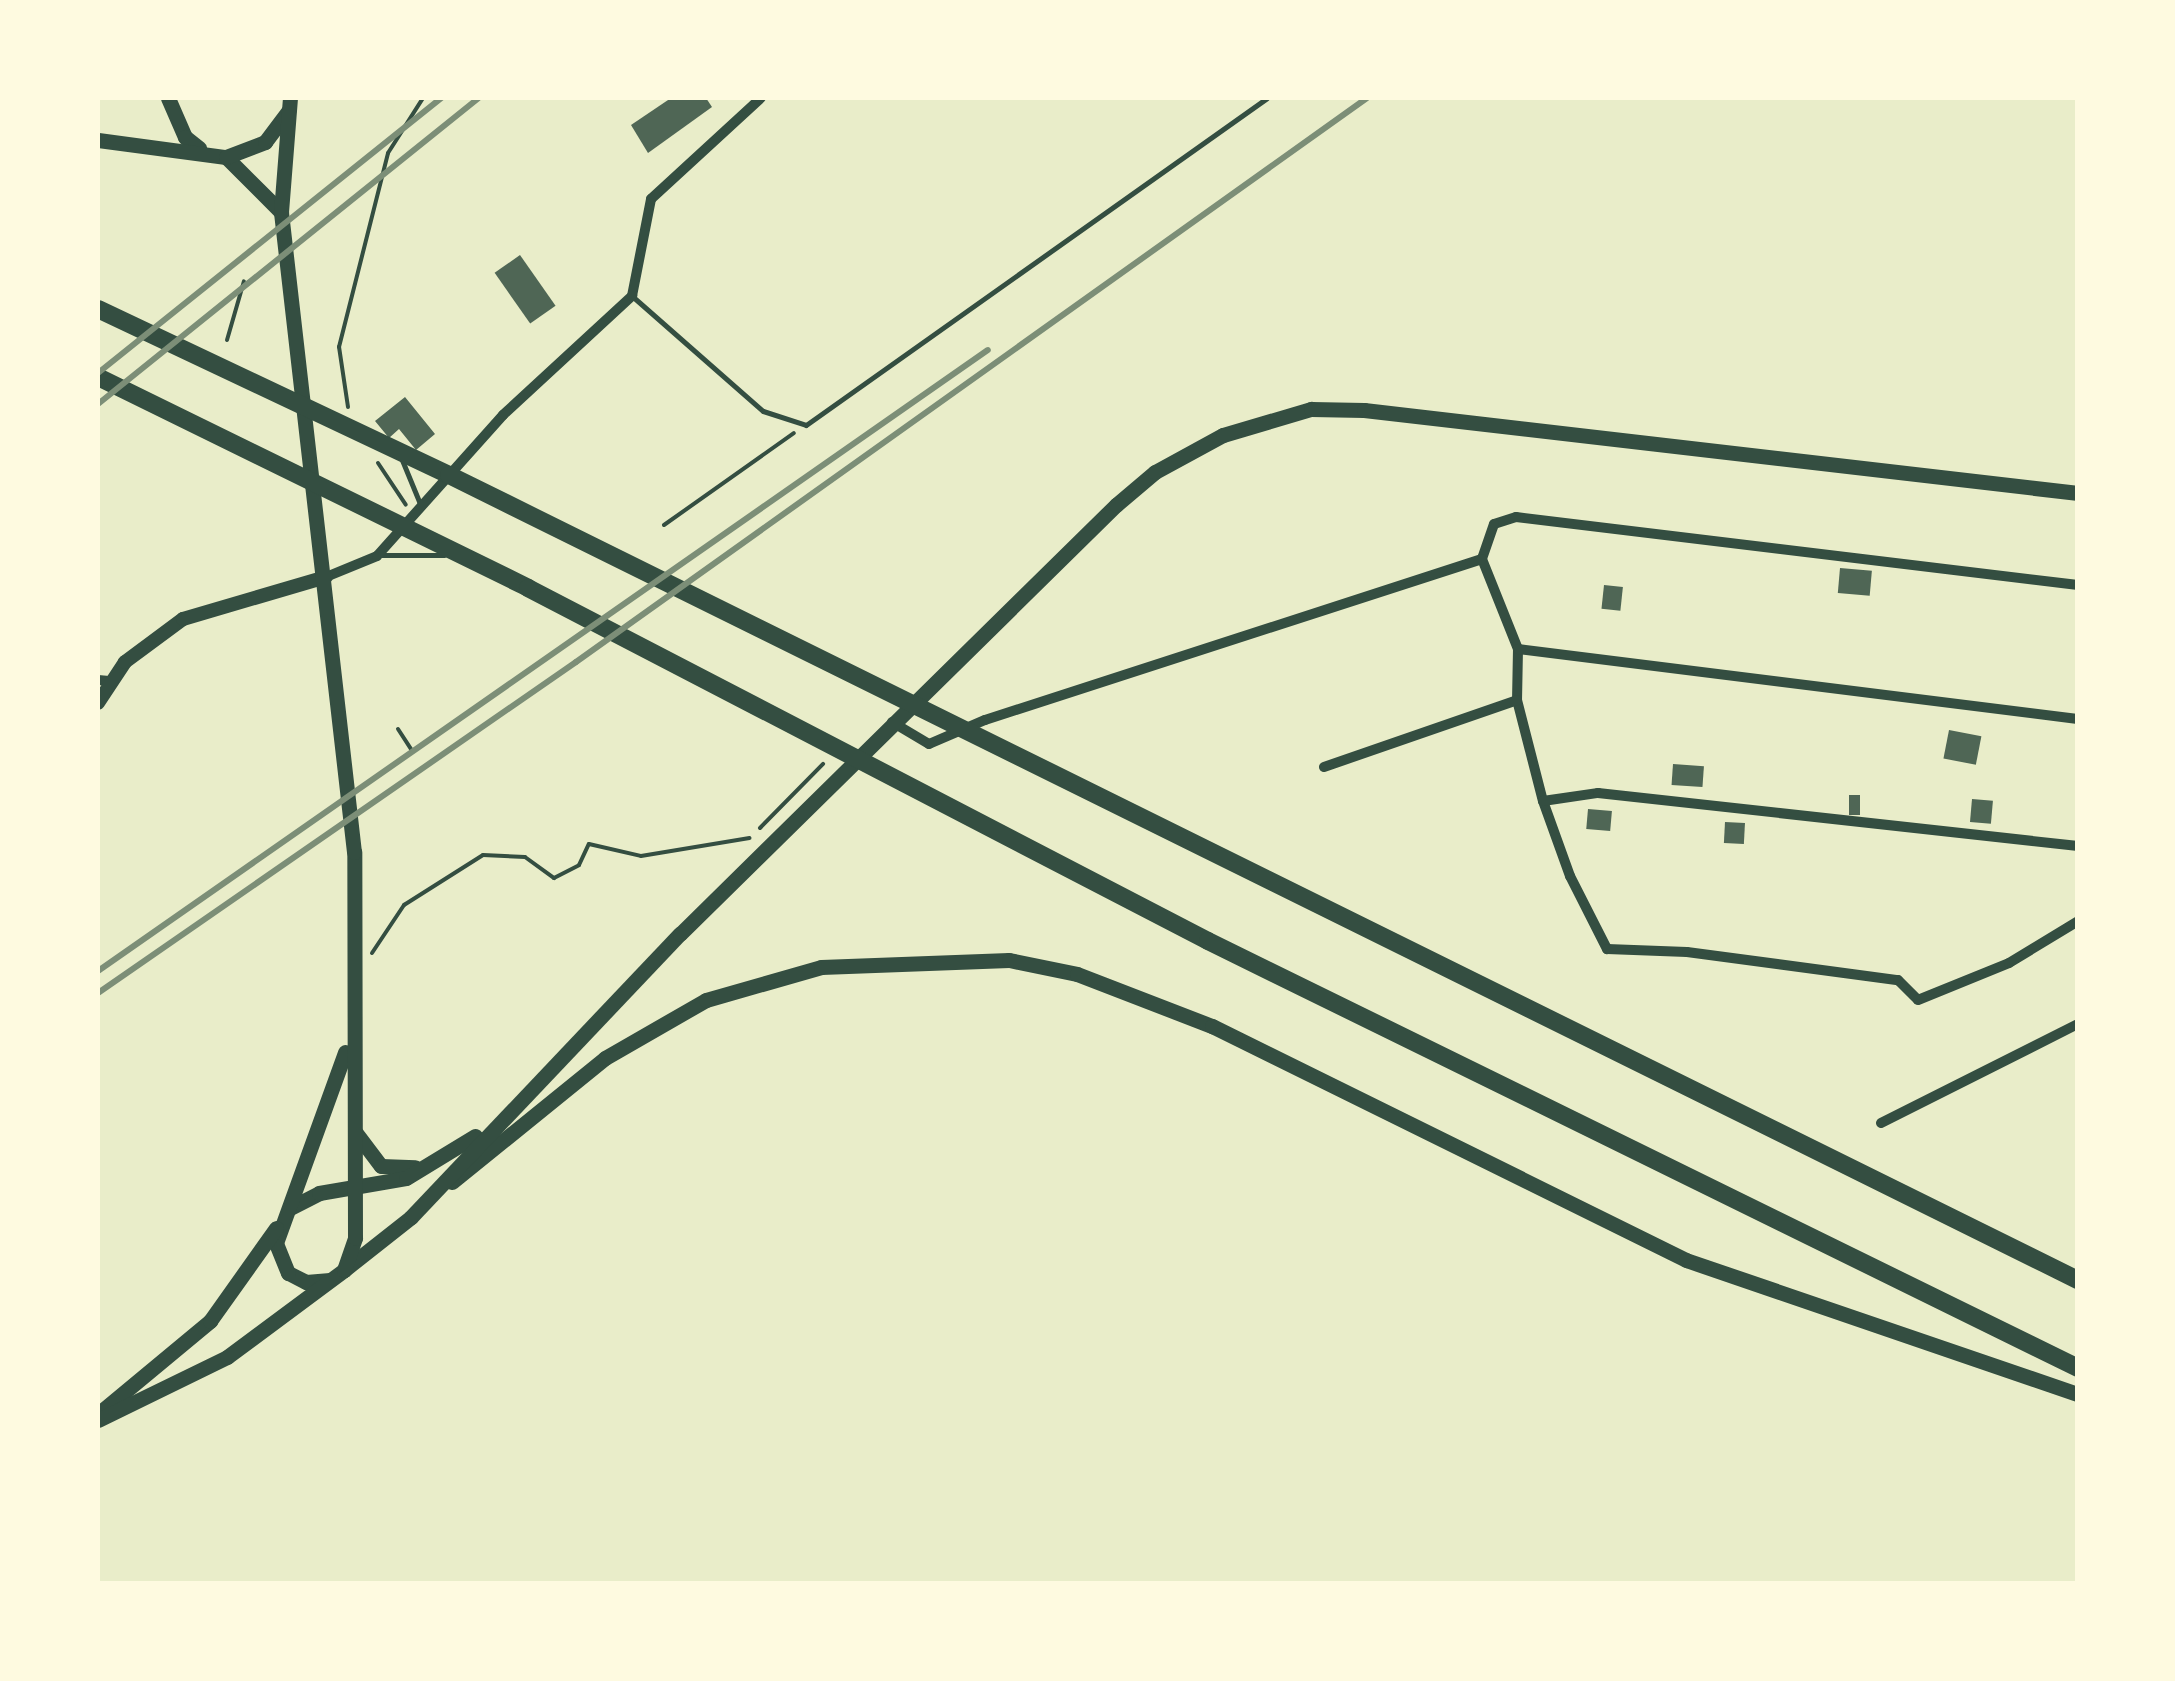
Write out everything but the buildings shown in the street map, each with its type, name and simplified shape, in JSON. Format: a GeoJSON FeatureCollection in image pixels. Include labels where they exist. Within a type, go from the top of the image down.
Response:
{"type":"FeatureCollection","features":[{"type":"Feature","properties":{"kind":"highway"},"geometry":{"type":"LineString","coordinates":[[98,309],[361,432],[2078,1280]]}},
{"type":"Feature","properties":{"kind":"highway"},"geometry":{"type":"LineString","coordinates":[[98,378],[528,588],[997,834],[2078,1368]]}},
{"type":"Feature","properties":{"kind":"main road"},"geometry":{"type":"LineString","coordinates":[[168,98],[185,137],[202,150]]}},
{"type":"Feature","properties":{"kind":"main road"},"geometry":{"type":"LineString","coordinates":[[226,157],[265,142],[290,104]]}},
{"type":"Feature","properties":{"kind":"main road"},"geometry":{"type":"LineString","coordinates":[[290,104],[281,212],[326,577],[354,852],[350,1033],[356,1219],[339,1274]]}},
{"type":"Feature","properties":{"kind":"main road"},"geometry":{"type":"LineString","coordinates":[[98,140],[202,150],[226,157],[281,212]]}},
{"type":"Feature","properties":{"kind":"main road"},"geometry":{"type":"LineString","coordinates":[[411,1216],[491,1126],[892,722],[1154,472],[1223,435],[1311,409],[2078,493]]}},
{"type":"Feature","properties":{"kind":"main road"},"geometry":{"type":"LineString","coordinates":[[98,1417],[227,1356],[339,1274],[556,1094],[706,1000],[821,967],[1009,960],[1077,974],[1212,1026],[1686,1260],[2078,1394]]}},
{"type":"Feature","properties":{"kind":"main road"},"geometry":{"type":"LineString","coordinates":[[98,1417],[210,1321],[283,1216],[311,1156],[350,1033]]}},
{"type":"Feature","properties":{"kind":"main road"},"geometry":{"type":"LineString","coordinates":[[353,1126],[365,1153],[381,1166],[434,1162]]}},
{"type":"Feature","properties":{"kind":"main road"},"geometry":{"type":"LineString","coordinates":[[339,1274],[306,1282],[288,1273],[276,1249],[283,1216],[319,1193],[406,1178],[491,1126]]}},
{"type":"Feature","properties":{"kind":"main road"},"geometry":{"type":"LineString","coordinates":[[319,1193],[342,1202],[356,1219]]}},
{"type":"Feature","properties":{"kind":"street"},"geometry":{"type":"LineString","coordinates":[[98,704],[104,680],[141,646],[183,619],[326,577],[377,556],[503,415],[632,296],[651,199],[761,98]]}},
{"type":"Feature","properties":{"kind":"street"},"geometry":{"type":"LineString","coordinates":[[2078,585],[1516,516],[1494,524],[1482,559],[1518,649],[1517,700],[1543,801],[1570,876],[1606,949],[1686,952],[1898,980],[1918,1000],[2009,963],[2078,922]]}},
{"type":"Feature","properties":{"kind":"street"},"geometry":{"type":"LineString","coordinates":[[892,722],[929,744],[985,720],[1482,559]]}},
{"type":"Feature","properties":{"kind":"street"},"geometry":{"type":"LineString","coordinates":[[1518,649],[2078,719]]}},
{"type":"Feature","properties":{"kind":"street"},"geometry":{"type":"LineString","coordinates":[[1324,767],[1517,700]]}},
{"type":"Feature","properties":{"kind":"street"},"geometry":{"type":"LineString","coordinates":[[1543,801],[1598,793],[2078,846]]}},
{"type":"Feature","properties":{"kind":"street"},"geometry":{"type":"LineString","coordinates":[[1881,1123],[2078,1024]]}},
{"type":"Feature","properties":{"kind":"lane"},"geometry":{"type":"LineString","coordinates":[[632,296],[763,412],[806,425],[1268,98]]}},
{"type":"Feature","properties":{"kind":"lane"},"geometry":{"type":"LineString","coordinates":[[398,450],[418,513]]}},
{"type":"Feature","properties":{"kind":"lane"},"geometry":{"type":"LineString","coordinates":[[377,556],[403,550],[476,559]]}},
{"type":"Feature","properties":{"kind":"path"},"geometry":{"type":"LineString","coordinates":[[351,422],[338,347],[388,154],[423,98]]}},
{"type":"Feature","properties":{"kind":"path"},"geometry":{"type":"LineString","coordinates":[[227,340],[244,280]]}},
{"type":"Feature","properties":{"kind":"path"},"geometry":{"type":"LineString","coordinates":[[664,525],[806,425]]}},
{"type":"Feature","properties":{"kind":"path"},"geometry":{"type":"LineString","coordinates":[[372,454],[418,513]]}},
{"type":"Feature","properties":{"kind":"path"},"geometry":{"type":"LineString","coordinates":[[398,729],[411,748]]}},
{"type":"Feature","properties":{"kind":"path"},"geometry":{"type":"LineString","coordinates":[[370,936],[371,955],[404,906],[483,855],[525,857],[554,878],[579,865],[589,844],[641,856],[748,840],[832,757]]}},
{"type":"Feature","properties":{"kind":"railway"},"geometry":{"type":"LineString","coordinates":[[98,373],[441,98]]}},
{"type":"Feature","properties":{"kind":"railway"},"geometry":{"type":"LineString","coordinates":[[98,404],[478,98]]}},
{"type":"Feature","properties":{"kind":"railway"},"geometry":{"type":"LineString","coordinates":[[98,993],[576,662],[1367,98]]}},
{"type":"Feature","properties":{"kind":"railway"},"geometry":{"type":"LineString","coordinates":[[98,971],[988,350]]}}]}
